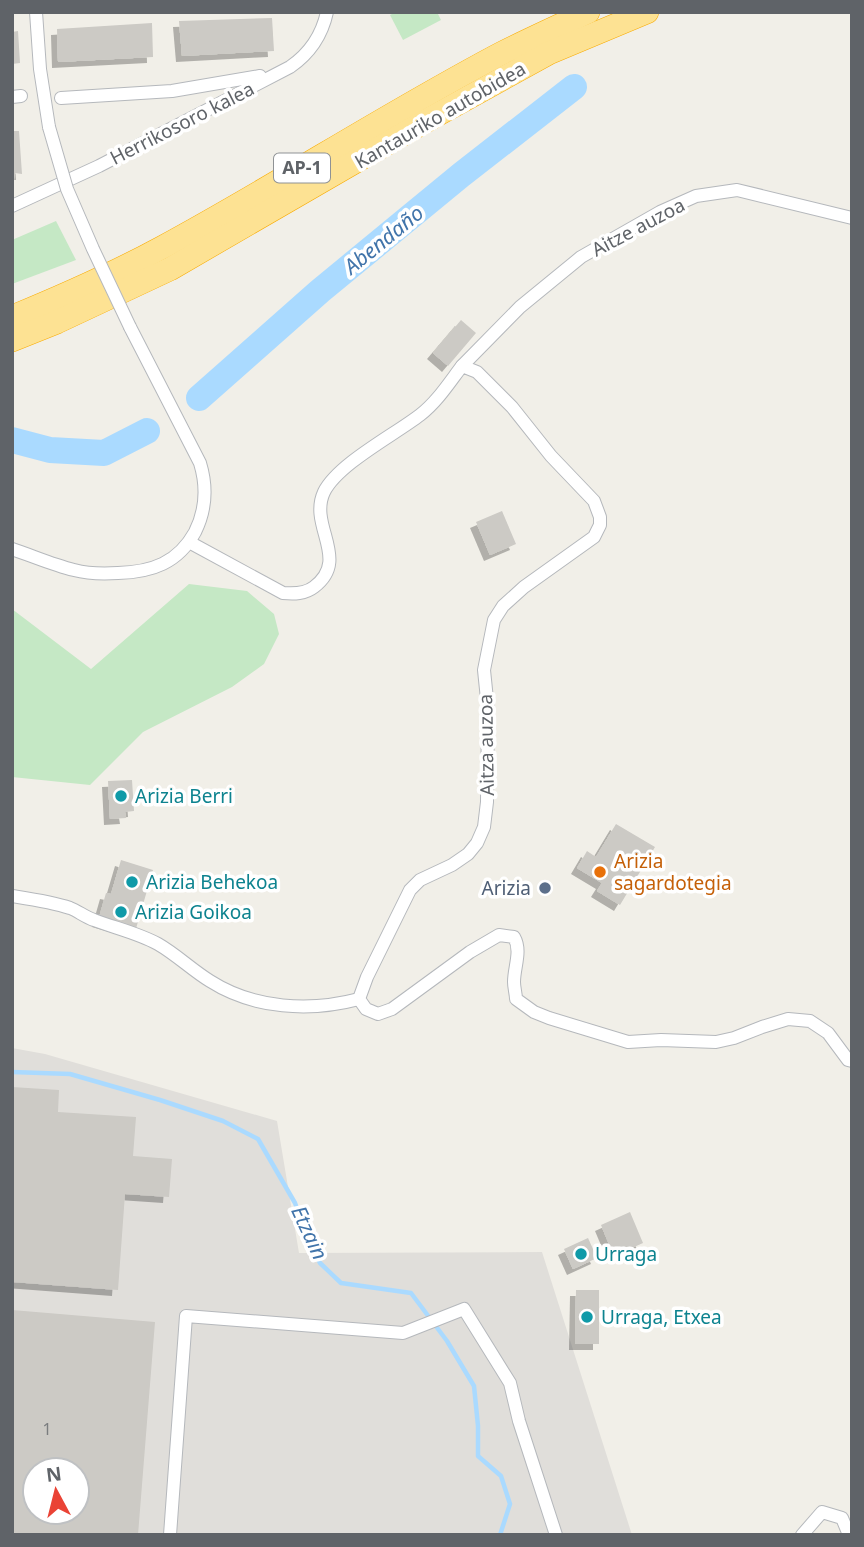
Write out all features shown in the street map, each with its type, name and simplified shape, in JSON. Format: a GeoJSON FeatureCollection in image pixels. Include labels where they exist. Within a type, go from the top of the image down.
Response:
{"type":"FeatureCollection","features":[{"type":"Feature","properties":{"kind":"highway","name":"Kantauriko autobidea"},"geometry":{"type":"LineString","coordinates":[[12,317],[74,292],[160,248],[491,59],[588,12]]}},
{"type":"Feature","properties":{"kind":"highway","name":"Kantauriko autobidea"},"geometry":{"type":"LineString","coordinates":[[12,340],[170,269],[422,122],[549,53],[647,12]]}},
{"type":"Feature","properties":{"kind":"street"},"geometry":{"type":"LineString","coordinates":[[12,549],[90,573],[132,573],[150,569],[166,563],[189,542],[202,513],[205,487],[204,475],[193,449],[130,327],[67,189],[48,127],[36,12]]}},
{"type":"Feature","properties":{"kind":"street","name":"Herrikosoro kalea"},"geometry":{"type":"LineString","coordinates":[[12,206],[99,166],[290,67],[311,48],[323,27],[327,12]]}},
{"type":"Feature","properties":{"kind":"street"},"geometry":{"type":"LineString","coordinates":[[61,99],[172,91],[260,76]]}},
{"type":"Feature","properties":{"kind":"street","name":"Aitze auzoa"},"geometry":{"type":"LineString","coordinates":[[462,366],[520,307],[581,257],[660,212],[696,196],[737,190],[852,218]]}},
{"type":"Feature","properties":{"kind":"street"},"geometry":{"type":"LineString","coordinates":[[189,542],[283,593],[310,590],[322,578],[329,565],[329,549],[320,517],[321,501],[327,486],[345,467],[422,413],[462,366]]}},
{"type":"Feature","properties":{"kind":"street","name":"Aitza auzoa"},"geometry":{"type":"LineString","coordinates":[[359,999],[366,977],[410,890],[419,880],[452,865],[468,854],[477,843],[484,827],[487,802],[488,709],[484,670],[494,620],[503,606],[524,587],[594,537],[600,525],[594,500],[551,456],[512,407],[477,372],[462,366]]}},
{"type":"Feature","properties":{"kind":"street"},"geometry":{"type":"LineString","coordinates":[[12,896],[69,908],[91,919],[145,937],[161,945],[212,982],[240,996],[269,1005],[300,1007],[359,999],[366,1009],[378,1014],[392,1009],[470,952],[499,935],[514,937],[517,943],[514,980],[516,999],[534,1012],[549,1018],[628,1042],[716,1042],[788,1019],[810,1021],[828,1033],[848,1060],[852,1061]]}},
{"type":"Feature","properties":{"kind":"street"},"geometry":{"type":"LineString","coordinates":[[170,1535],[186,1316],[403,1333],[464,1309],[510,1383],[519,1421],[556,1535]]}},
{"type":"Feature","properties":{"kind":"street"},"geometry":{"type":"LineString","coordinates":[[802,1535],[822,1512],[842,1518],[849,1535]]}},
{"type":"Feature","properties":{"kind":"shaded area"},"geometry":{"type":"Polygon","coordinates":[[[12,1048],[45,1054],[277,1121],[299,1253],[542,1252],[632,1535],[12,1535],[12,1048]]]}},
{"type":"Feature","properties":{"kind":"green space"},"geometry":{"type":"Polygon","coordinates":[[[396,12],[437,12],[441,20],[403,40],[390,15],[396,12]]]}},
{"type":"Feature","properties":{"kind":"green space"},"geometry":{"type":"Polygon","coordinates":[[[56,221],[76,260],[12,284],[12,240],[56,221]]]}},
{"type":"Feature","properties":{"kind":"green space"},"geometry":{"type":"Polygon","coordinates":[[[189,584],[247,591],[274,614],[279,634],[264,664],[232,687],[143,732],[90,785],[12,777],[12,609],[91,669],[189,584]]]}},
{"type":"Feature","properties":{"kind":"building"},"geometry":{"type":"Polygon","coordinates":[[[272,18],[274,51],[182,56],[179,21],[272,18]]]}},
{"type":"Feature","properties":{"kind":"building"},"geometry":{"type":"Polygon","coordinates":[[[152,23],[153,57],[58,62],[57,29],[152,23]]]}},
{"type":"Feature","properties":{"kind":"building"},"geometry":{"type":"Polygon","coordinates":[[[18,31],[20,63],[12,64],[12,32],[18,31]]]}},
{"type":"Feature","properties":{"kind":"building"},"geometry":{"type":"Polygon","coordinates":[[[12,131],[19,131],[22,174],[15,173],[14,179],[12,179],[12,131]]]}},
{"type":"Feature","properties":{"kind":"building"},"geometry":{"type":"Polygon","coordinates":[[[461,320],[476,333],[448,366],[433,353],[461,320]]]}},
{"type":"Feature","properties":{"kind":"building"},"geometry":{"type":"Polygon","coordinates":[[[502,511],[516,544],[490,555],[476,522],[502,511]]]}},
{"type":"Feature","properties":{"kind":"building","name":"Arizia Berri"},"geometry":{"type":"Polygon","coordinates":[[[132,780],[134,811],[125,812],[126,818],[110,819],[108,781],[132,780]]]}},
{"type":"Feature","properties":{"kind":"building"},"geometry":{"type":"Polygon","coordinates":[[[616,824],[655,847],[620,905],[597,891],[602,883],[577,868],[587,851],[596,857],[616,824]]]}},
{"type":"Feature","properties":{"kind":"building"},"geometry":{"type":"Polygon","coordinates":[[[121,860],[153,870],[135,932],[98,921],[106,893],[111,894],[121,860]]]}},
{"type":"Feature","properties":{"kind":"building"},"geometry":{"type":"Polygon","coordinates":[[[12,1087],[59,1090],[58,1112],[136,1117],[133,1156],[172,1159],[169,1197],[125,1194],[118,1290],[12,1282],[12,1087]]]}},
{"type":"Feature","properties":{"kind":"building"},"geometry":{"type":"Polygon","coordinates":[[[630,1212],[643,1243],[614,1256],[601,1225],[630,1212]]]}},
{"type":"Feature","properties":{"kind":"building","name":"Urraga"},"geometry":{"type":"Polygon","coordinates":[[[588,1238],[597,1258],[573,1269],[564,1249],[588,1238]]]}},
{"type":"Feature","properties":{"kind":"building","name":"Urraga, Etxea"},"geometry":{"type":"Polygon","coordinates":[[[576,1290],[599,1290],[599,1344],[575,1344],[576,1290]]]}},
{"type":"Feature","properties":{"kind":"building"},"geometry":{"type":"Polygon","coordinates":[[[12,1310],[155,1322],[138,1535],[12,1535],[12,1310]]]}},
{"type":"Feature","properties":{"kind":"waterway","name":"Abendaño"},"geometry":{"type":"LineString","coordinates":[[199,398],[320,291],[461,175],[574,87]]}},
{"type":"Feature","properties":{"kind":"waterway","name":"Abendaño"},"geometry":{"type":"LineString","coordinates":[[12,440],[50,450],[104,453],[147,431]]}},
{"type":"Feature","properties":{"kind":"waterway","name":"Etzain"},"geometry":{"type":"LineString","coordinates":[[12,1072],[70,1074],[223,1121],[258,1139],[295,1203],[320,1263],[341,1283],[411,1293],[447,1341],[474,1386],[478,1456],[501,1476],[510,1504],[500,1535]]}},
{"type":"Feature","properties":{"kind":"place","name":"Arizia Berri"},"geometry":{"type":"Point","coordinates":[121,796]}},
{"type":"Feature","properties":{"kind":"place","name":"Arizia sagardotegia"},"geometry":{"type":"Point","coordinates":[600,872]}},
{"type":"Feature","properties":{"kind":"place","name":"Arizia Behekoa"},"geometry":{"type":"Point","coordinates":[132,882]}},
{"type":"Feature","properties":{"kind":"place","name":"Arizia"},"geometry":{"type":"Point","coordinates":[545,888]}},
{"type":"Feature","properties":{"kind":"place","name":"Arizia Goikoa"},"geometry":{"type":"Point","coordinates":[121,912]}},
{"type":"Feature","properties":{"kind":"place","name":"Urraga"},"geometry":{"type":"Point","coordinates":[581,1254]}},
{"type":"Feature","properties":{"kind":"place","name":"Urraga, Etxea"},"geometry":{"type":"Point","coordinates":[587,1317]}}]}
